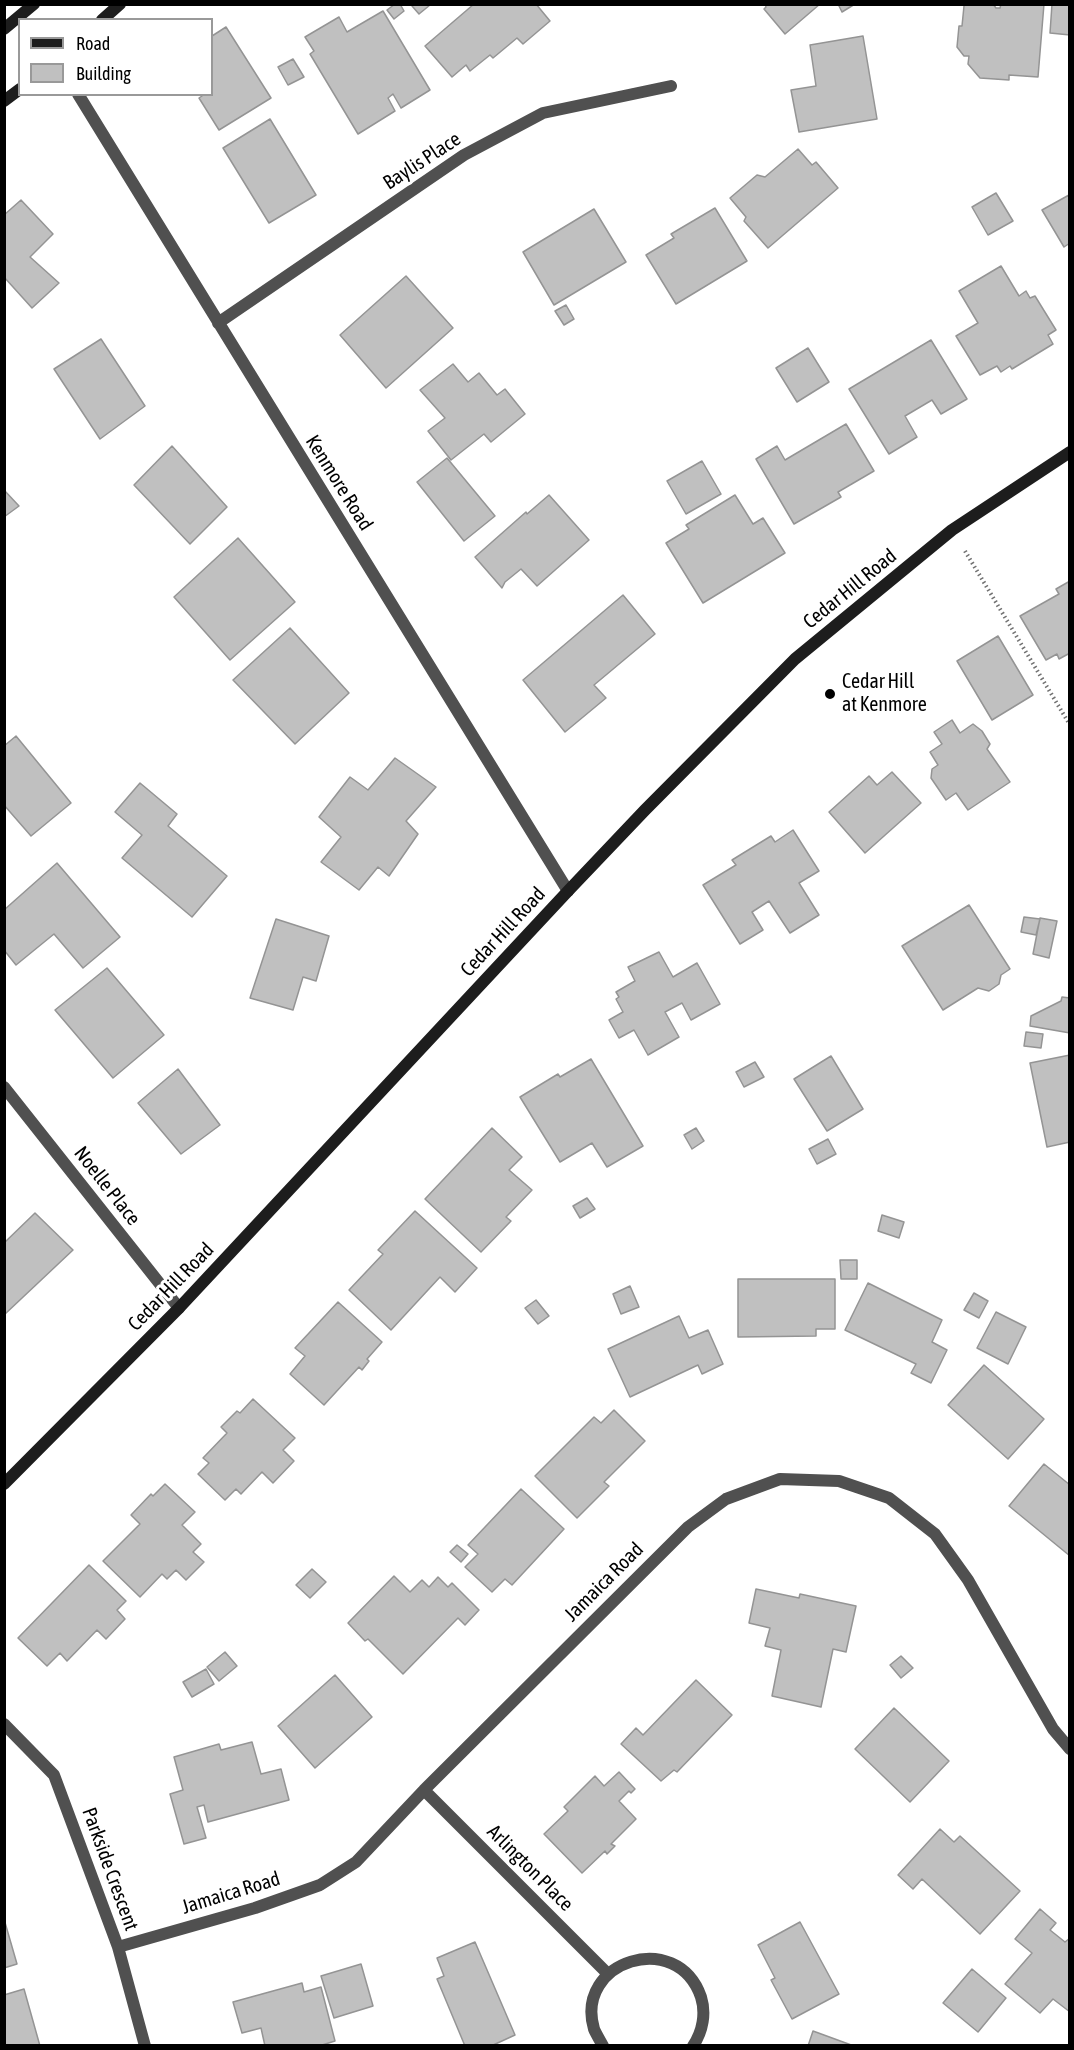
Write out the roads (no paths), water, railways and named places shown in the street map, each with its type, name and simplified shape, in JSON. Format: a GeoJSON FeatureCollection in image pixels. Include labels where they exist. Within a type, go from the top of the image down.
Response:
{"type":"FeatureCollection","features":[{"type":"Feature","properties":{"kind":"street"},"geometry":{"type":"LineString","coordinates":[[22,18],[34,4]]}},
{"type":"Feature","properties":{"kind":"street"},"geometry":{"type":"LineString","coordinates":[[104,18],[120,4]]}},
{"type":"Feature","properties":{"kind":"street"},"geometry":{"type":"LineString","coordinates":[[4,11],[18,22],[4,29]]}},
{"type":"Feature","properties":{"kind":"street","name":"Baylis Place"},"geometry":{"type":"LineString","coordinates":[[218,323],[464,155],[543,113],[671,86]]}},
{"type":"Feature","properties":{"kind":"street"},"geometry":{"type":"LineString","coordinates":[[4,101],[18,90]]}},
{"type":"Feature","properties":{"kind":"street","name":"Kenmore Road"},"geometry":{"type":"LineString","coordinates":[[79,96],[568,891]]}},
{"type":"Feature","properties":{"kind":"street","name":"Cedar Hill Road"},"geometry":{"type":"LineString","coordinates":[[4,1484],[179,1308],[568,891],[795,659],[952,530],[1070,453]]}},
{"type":"Feature","properties":{"kind":"street","name":"Noelle Place"},"geometry":{"type":"LineString","coordinates":[[4,1087],[179,1308]]}},
{"type":"Feature","properties":{"kind":"street","name":"Jamaica Road"},"geometry":{"type":"LineString","coordinates":[[118,1947],[255,1908],[320,1885],[356,1862],[424,1790],[688,1527],[726,1500],[780,1479],[839,1481],[889,1498],[935,1534],[968,1580],[1053,1729],[1070,1749]]}},
{"type":"Feature","properties":{"kind":"street","name":"Parkside Crescent"},"geometry":{"type":"LineString","coordinates":[[4,1724],[54,1775],[118,1947],[145,2046]]}},
{"type":"Feature","properties":{"kind":"street","name":"Arlington Place"},"geometry":{"type":"LineString","coordinates":[[424,1790],[608,1974]]}},
{"type":"Feature","properties":{"kind":"street"},"geometry":{"type":"LineString","coordinates":[[603,2046],[594,2028],[592,2009],[597,1990],[608,1974],[622,1964],[638,1959],[656,1958],[673,1964],[687,1974],[698,1988],[703,2005],[703,2022],[698,2039],[693,2046]]}},
{"type":"Feature","properties":{"kind":"place","name":"Cedar Hill at Kenmore"},"geometry":{"type":"Point","coordinates":[830,694]}}]}
